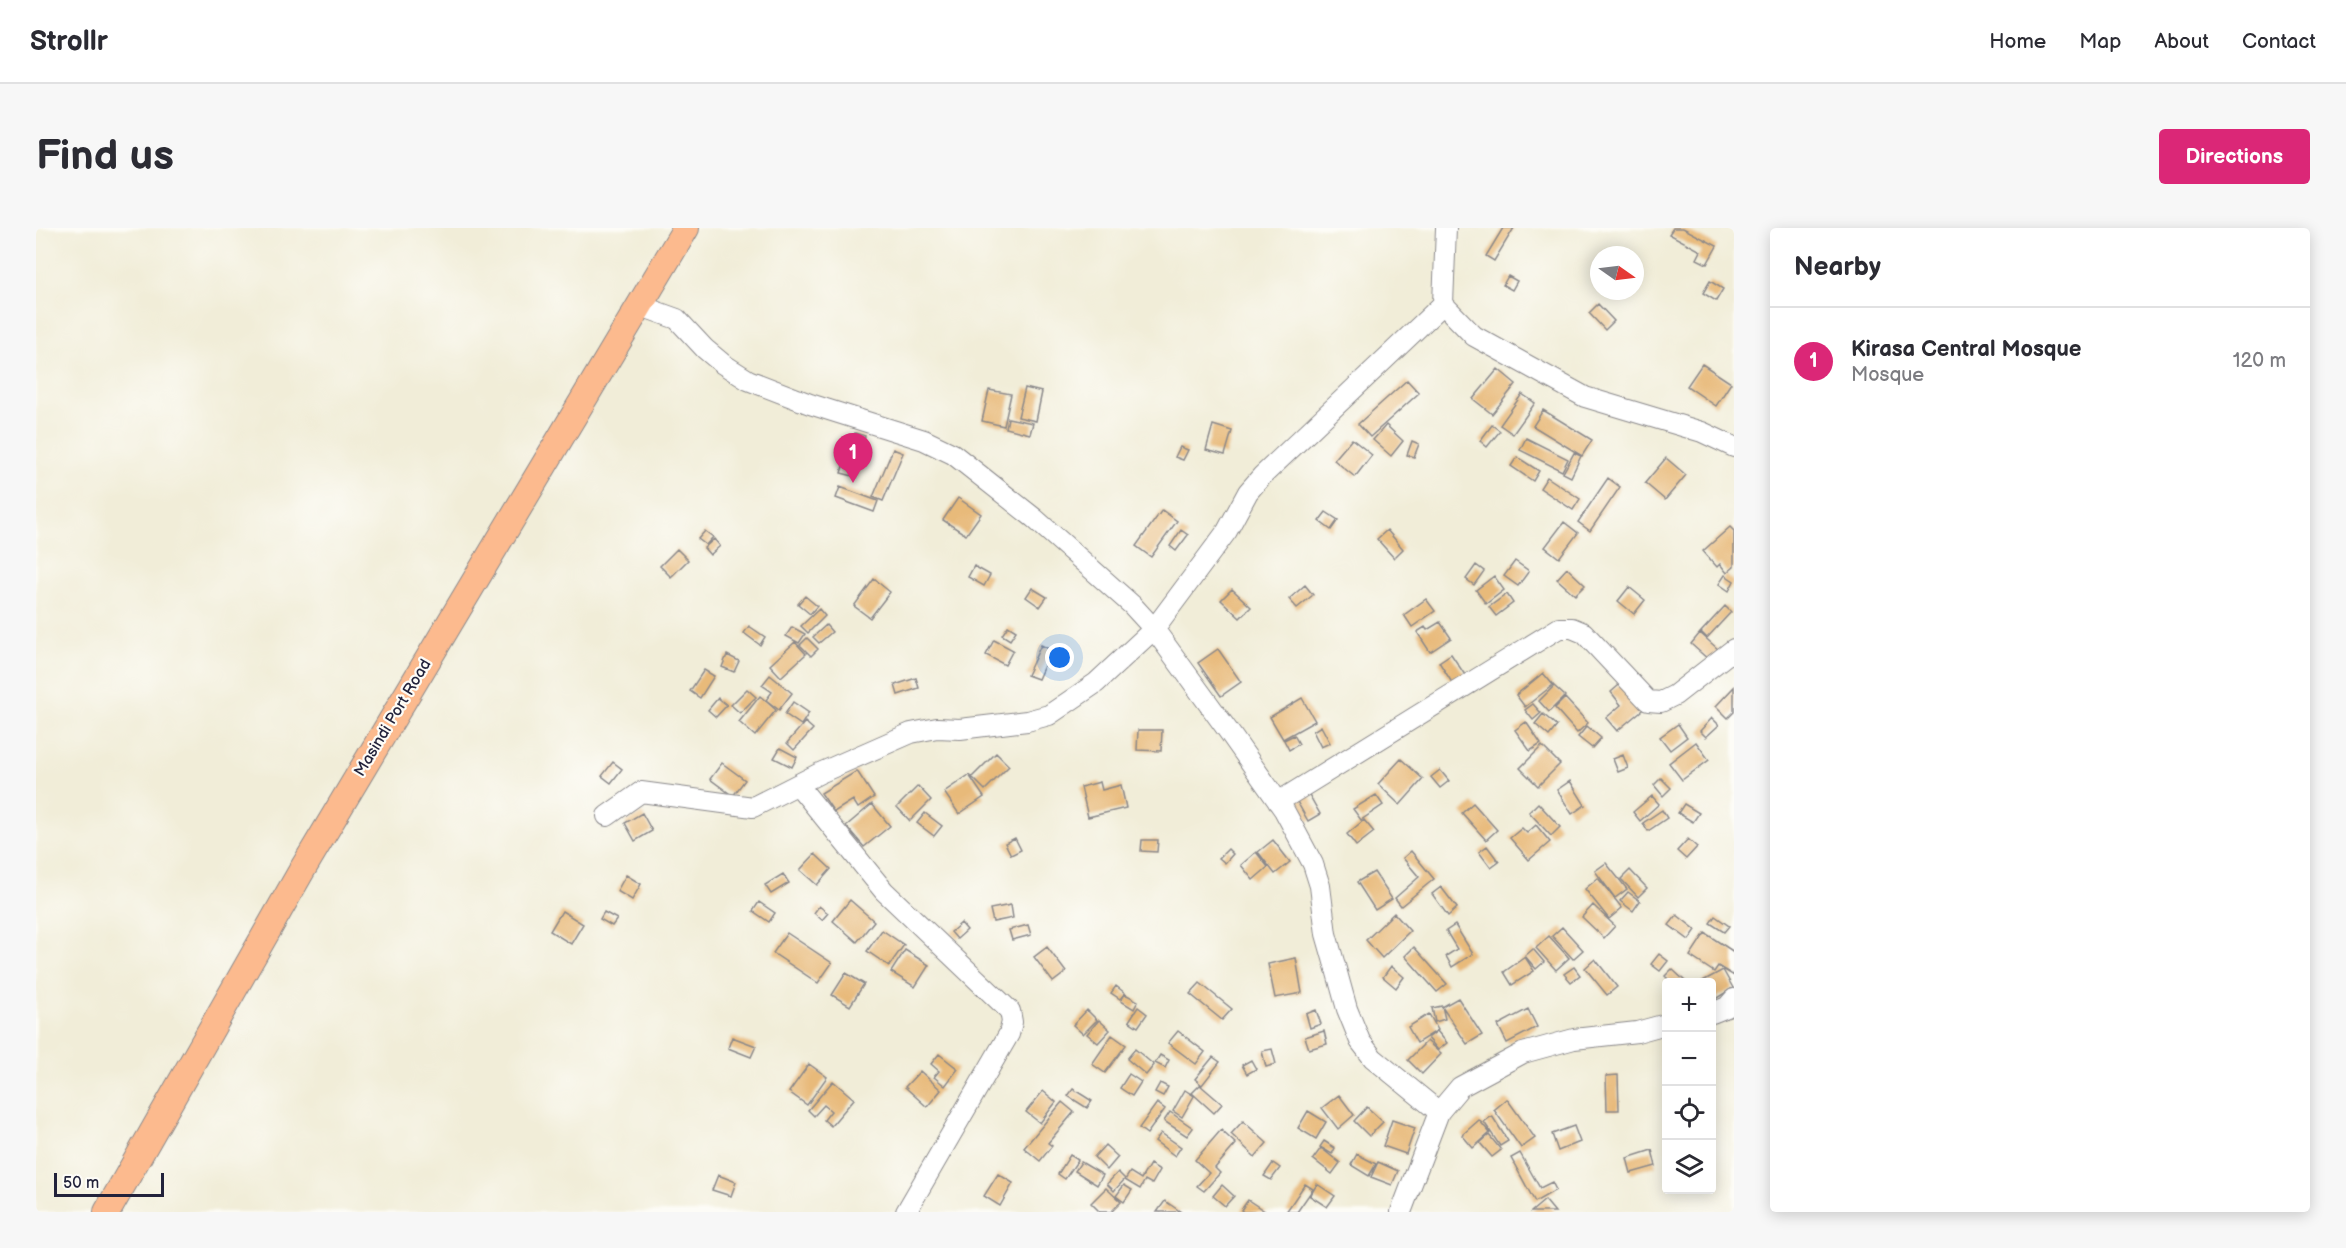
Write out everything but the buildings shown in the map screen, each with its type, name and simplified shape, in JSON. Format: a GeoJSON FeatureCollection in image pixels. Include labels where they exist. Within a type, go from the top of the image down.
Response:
{"type":"FeatureCollection","features":[{"type":"Feature","properties":{"kind":"main road","name":"Masindi Port Road"},"geometry":{"type":"LineString","coordinates":[[106,1212],[302,870],[686,228]]}},
{"type":"Feature","properties":{"kind":"street"},"geometry":{"type":"LineString","coordinates":[[607,816],[641,792],[753,807],[798,784],[912,733],[938,728],[960,729],[1027,721],[1049,715],[1096,683],[1154,629],[1227,531],[1248,492],[1262,476],[1443,304],[1446,228]]}},
{"type":"Feature","properties":{"kind":"street"},"geometry":{"type":"LineString","coordinates":[[1443,304],[1474,336],[1585,398],[1702,432],[1734,447]]}},
{"type":"Feature","properties":{"kind":"street"},"geometry":{"type":"LineString","coordinates":[[640,306],[677,319],[723,364],[748,380],[810,404],[924,440],[953,454],[1034,518],[1108,583],[1154,629],[1278,802],[1313,864],[1322,896],[1329,943],[1347,1009],[1360,1041],[1373,1058],[1439,1112]]}},
{"type":"Feature","properties":{"kind":"street"},"geometry":{"type":"LineString","coordinates":[[1278,802],[1560,628],[1572,628],[1584,633],[1648,701],[1661,702],[1675,696],[1734,649]]}},
{"type":"Feature","properties":{"kind":"street"},"geometry":{"type":"LineString","coordinates":[[798,784],[884,891],[1010,1011],[1009,1034],[906,1212]]}},
{"type":"Feature","properties":{"kind":"street"},"geometry":{"type":"LineString","coordinates":[[1716,1011],[1727,1007],[1734,999]]}},
{"type":"Feature","properties":{"kind":"street"},"geometry":{"type":"LineString","coordinates":[[1401,1212],[1439,1112],[1460,1087],[1523,1053],[1574,1039],[1637,1032],[1662,1025]]}},
{"type":"Feature","properties":{"kind":"place","name":"Kirasa Central Mosque"},"geometry":{"type":"Point","coordinates":[853,483]}}]}
